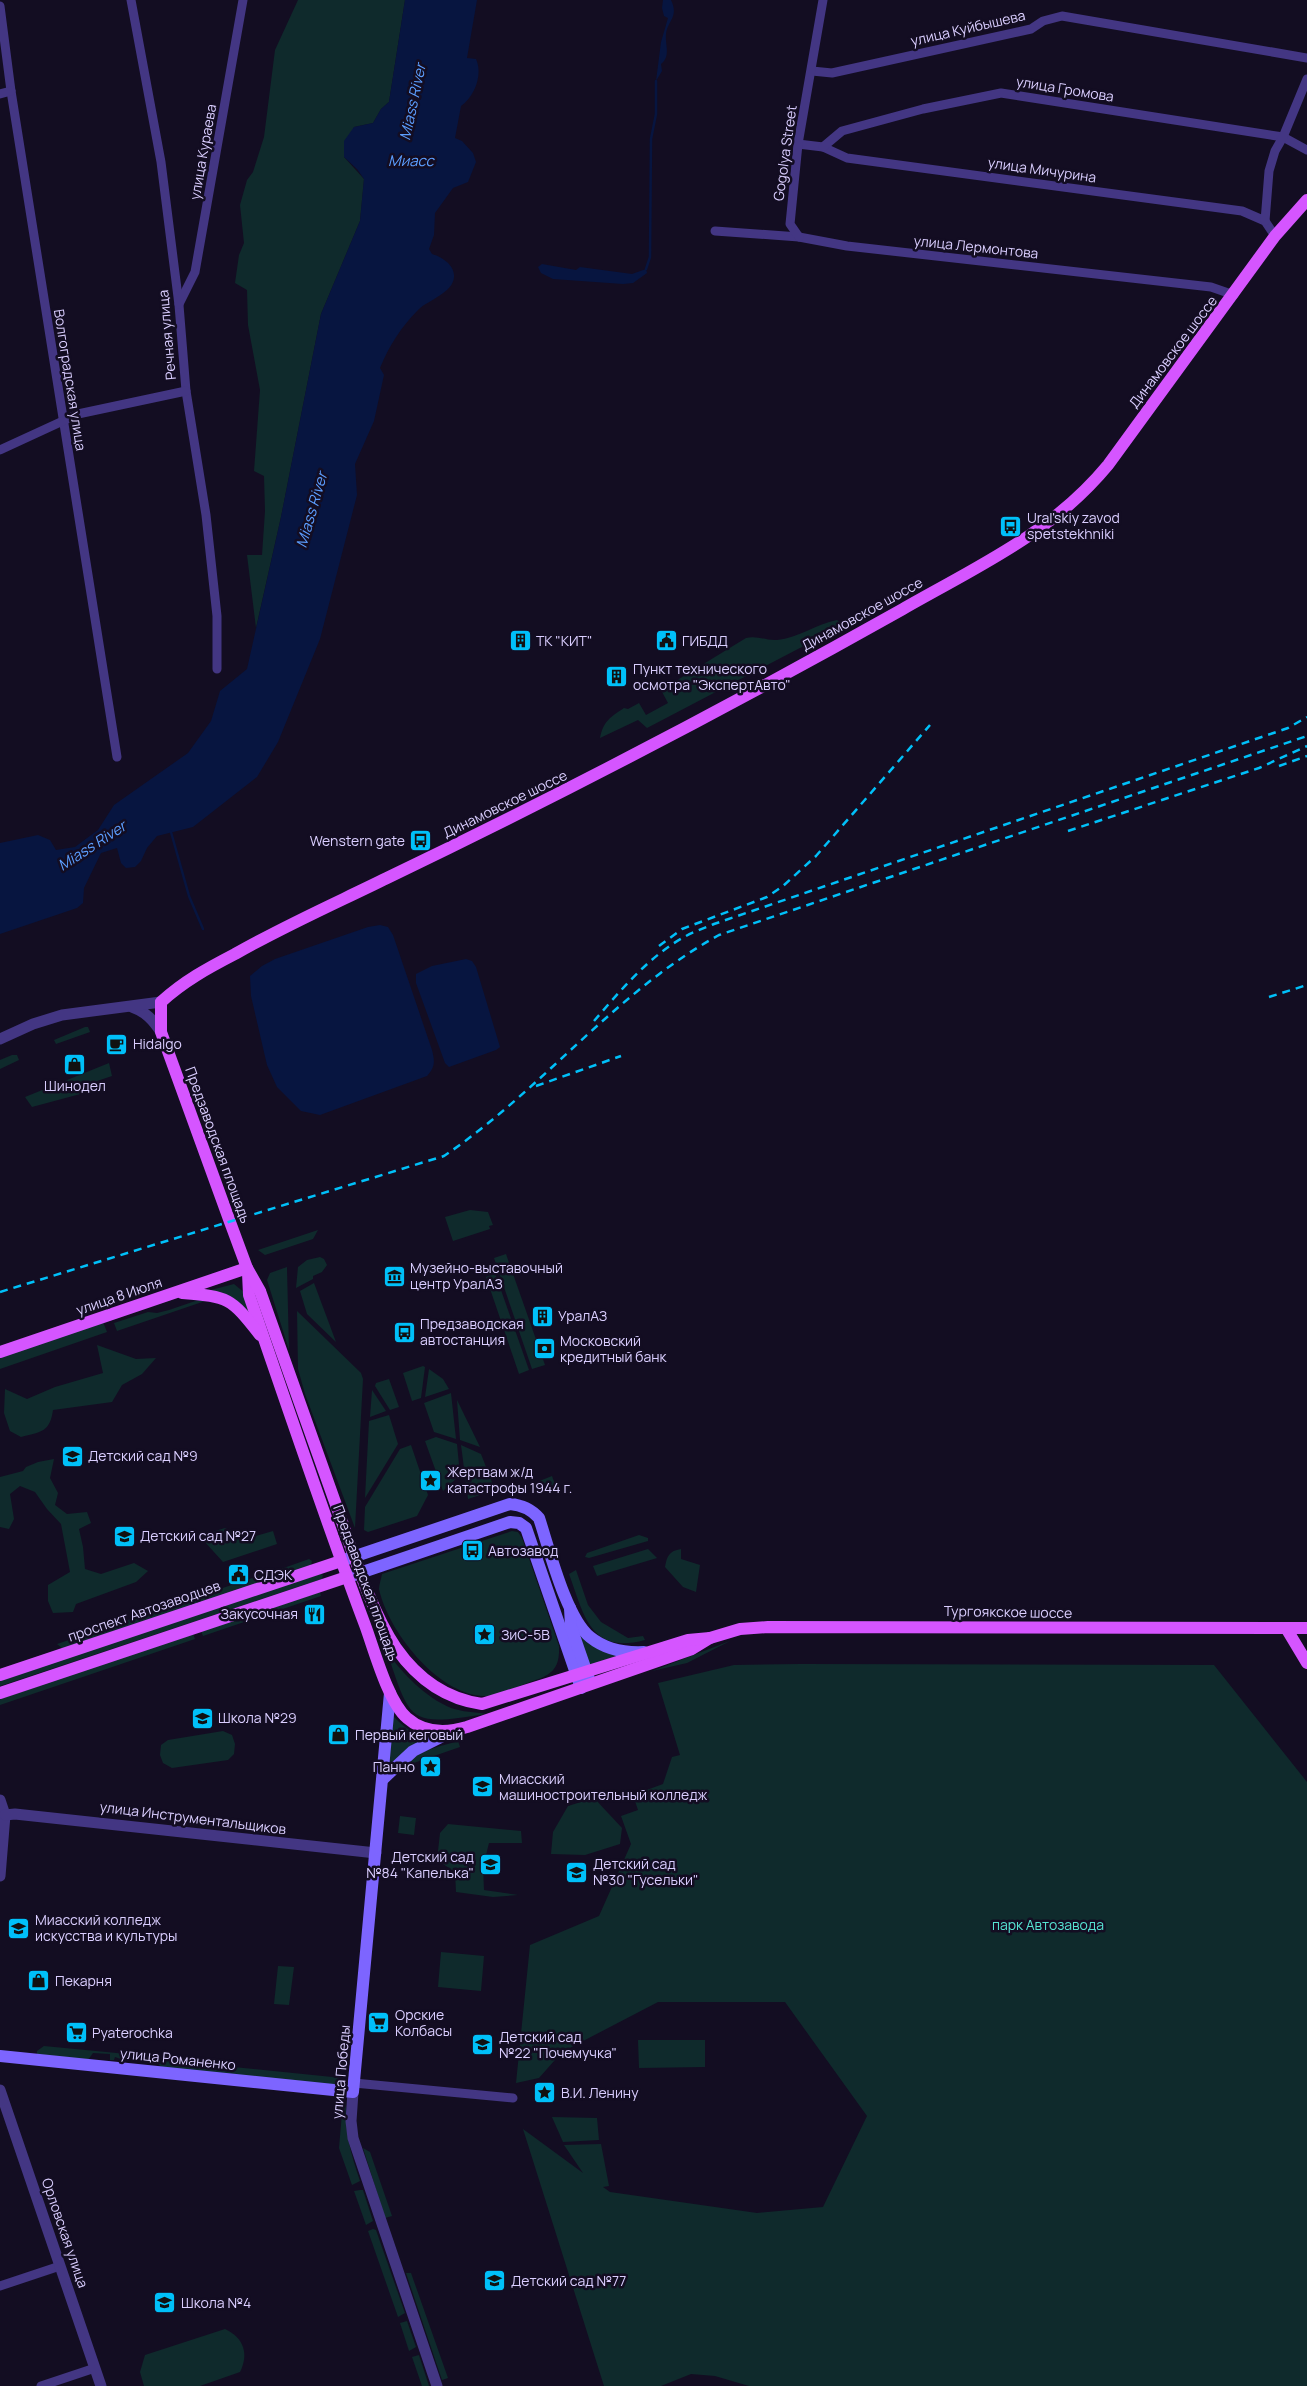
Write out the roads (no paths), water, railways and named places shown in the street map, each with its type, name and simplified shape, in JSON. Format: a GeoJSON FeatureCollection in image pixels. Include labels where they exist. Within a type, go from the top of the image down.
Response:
{"type":"FeatureCollection","features":[{"type":"Feature","properties":{"kind":"main road","name":"Динамовское шоссе"},"geometry":{"type":"LineString","coordinates":[[161,1002],[188,979],[263,938],[653,746],[873,626],[1040,530],[1088,489],[1108,465],[1234,295],[1275,236],[1307,200]]}},
{"type":"Feature","properties":{"kind":"main road"},"geometry":{"type":"LineString","coordinates":[[161,1002],[161,1032]]}},
{"type":"Feature","properties":{"kind":"main road","name":"Предзаводская площадь"},"geometry":{"type":"LineString","coordinates":[[161,1032],[247,1268],[266,1310],[347,1536],[384,1628],[398,1649],[424,1679],[448,1694],[469,1702],[482,1704],[584,1680]]}},
{"type":"Feature","properties":{"kind":"main road","name":"Предзаводская площадь"},"geometry":{"type":"LineString","coordinates":[[247,1268],[249,1295],[341,1561],[390,1692],[405,1717],[422,1728],[451,1732],[584,1680]]}},
{"type":"Feature","properties":{"kind":"main road","name":"улица 8 Июля"},"geometry":{"type":"LineString","coordinates":[[0,1352],[247,1268]]}},
{"type":"Feature","properties":{"kind":"main road"},"geometry":{"type":"LineString","coordinates":[[177,1292],[221,1297],[231,1301],[266,1344]]}},
{"type":"Feature","properties":{"kind":"main road","name":"проспект Автозаводцев"},"geometry":{"type":"LineString","coordinates":[[0,1675],[510,1504],[526,1508],[539,1518],[570,1608]]}},
{"type":"Feature","properties":{"kind":"main road"},"geometry":{"type":"LineString","coordinates":[[0,1693],[507,1523],[519,1523],[526,1528],[584,1680]]}},
{"type":"Feature","properties":{"kind":"main road"},"geometry":{"type":"LineString","coordinates":[[570,1608],[589,1636],[607,1648],[629,1653],[652,1652]]}},
{"type":"Feature","properties":{"kind":"main road"},"geometry":{"type":"LineString","coordinates":[[570,1608],[571,1627],[584,1680]]}},
{"type":"Feature","properties":{"kind":"main road","name":"Тургоякское шоссе"},"geometry":{"type":"LineString","coordinates":[[584,1680],[692,1649],[710,1638],[740,1628],[795,1626],[1307,1628]]}},
{"type":"Feature","properties":{"kind":"main road"},"geometry":{"type":"LineString","coordinates":[[1286,1628],[1307,1663]]}},
{"type":"Feature","properties":{"kind":"main road","name":"Тургоякское шоссе"},"geometry":{"type":"LineString","coordinates":[[584,1680],[652,1652],[688,1640],[710,1638]]}},
{"type":"Feature","properties":{"kind":"main road","name":"улица Победы"},"geometry":{"type":"LineString","coordinates":[[354,2087],[384,1778],[390,1692]]}},
{"type":"Feature","properties":{"kind":"main road"},"geometry":{"type":"LineString","coordinates":[[384,1778],[413,1751],[451,1732]]}},
{"type":"Feature","properties":{"kind":"main road","name":"улица Романенко"},"geometry":{"type":"LineString","coordinates":[[0,2056],[354,2087]]}},
{"type":"Feature","properties":{"kind":"street","name":"Речная улица"},"geometry":{"type":"LineString","coordinates":[[131,0],[162,162],[179,305],[186,391],[206,515],[217,616],[217,669]]}},
{"type":"Feature","properties":{"kind":"street","name":"улица Кураева"},"geometry":{"type":"LineString","coordinates":[[179,305],[195,272],[243,0]]}},
{"type":"Feature","properties":{"kind":"street","name":"Gogolya Street"},"geometry":{"type":"LineString","coordinates":[[799,237],[790,224],[798,144],[823,0]]}},
{"type":"Feature","properties":{"kind":"street","name":"Волгоградская улица"},"geometry":{"type":"LineString","coordinates":[[0,6],[11,91],[117,757]]}},
{"type":"Feature","properties":{"kind":"street","name":"улица Куйбышева"},"geometry":{"type":"LineString","coordinates":[[812,70],[832,73],[1031,29],[1043,21],[1062,16],[1307,58]]}},
{"type":"Feature","properties":{"kind":"street"},"geometry":{"type":"LineString","coordinates":[[1265,222],[1269,171],[1275,151],[1283,137],[1307,79]]}},
{"type":"Feature","properties":{"kind":"street"},"geometry":{"type":"LineString","coordinates":[[0,94],[11,91]]}},
{"type":"Feature","properties":{"kind":"street","name":"улица Громова"},"geometry":{"type":"LineString","coordinates":[[823,147],[842,131],[923,109],[1001,93],[1283,137],[1307,150]]}},
{"type":"Feature","properties":{"kind":"street","name":"улица Мичурина"},"geometry":{"type":"LineString","coordinates":[[798,144],[823,147],[847,158],[1242,211],[1265,222],[1275,236]]}},
{"type":"Feature","properties":{"kind":"street","name":"улица Лермонтова"},"geometry":{"type":"LineString","coordinates":[[715,231],[799,237],[847,246],[1211,287],[1234,295]]}},
{"type":"Feature","properties":{"kind":"street"},"geometry":{"type":"LineString","coordinates":[[0,450],[78,414],[186,391]]}},
{"type":"Feature","properties":{"kind":"street"},"geometry":{"type":"LineString","coordinates":[[0,1039],[33,1024],[62,1015],[161,1002]]}},
{"type":"Feature","properties":{"kind":"street"},"geometry":{"type":"LineString","coordinates":[[130,1006],[143,1011],[154,1021],[161,1032]]}},
{"type":"Feature","properties":{"kind":"street"},"geometry":{"type":"LineString","coordinates":[[0,1800],[5,1815],[0,1876]]}},
{"type":"Feature","properties":{"kind":"street","name":"улица Инструментальщиков"},"geometry":{"type":"LineString","coordinates":[[5,1815],[15,1814],[133,1826],[376,1853]]}},
{"type":"Feature","properties":{"kind":"street","name":"улица Романенко"},"geometry":{"type":"LineString","coordinates":[[354,2087],[449,2092],[513,2098]]}},
{"type":"Feature","properties":{"kind":"street","name":"улица Победы"},"geometry":{"type":"LineString","coordinates":[[354,2087],[350,2121],[353,2138],[437,2386]]}},
{"type":"Feature","properties":{"kind":"street","name":"Орловская улица"},"geometry":{"type":"LineString","coordinates":[[0,2090],[101,2386]]}},
{"type":"Feature","properties":{"kind":"street"},"geometry":{"type":"LineString","coordinates":[[0,2286],[60,2266]]}},
{"type":"Feature","properties":{"kind":"street"},"geometry":{"type":"LineString","coordinates":[[42,2386],[95,2368]]}},
{"type":"Feature","properties":{"kind":"water","name":"Миасс"},"geometry":{"type":"Polygon","coordinates":[[[405,0],[477,0],[467,58],[476,59],[479,71],[478,78],[474,91],[461,106],[455,138],[462,141],[473,153],[476,162],[468,182],[453,188],[435,213],[434,235],[429,249],[432,254],[444,259],[450,265],[454,273],[453,283],[445,292],[422,306],[406,323],[391,344],[380,368],[384,375],[374,421],[355,464],[357,495],[320,639],[278,742],[257,777],[193,827],[157,836],[135,867],[126,868],[121,863],[117,848],[101,853],[84,888],[83,903],[77,908],[0,934],[0,843],[38,835],[50,840],[56,850],[75,847],[98,830],[114,805],[188,753],[211,721],[220,691],[247,669],[281,517],[321,314],[360,221],[364,179],[357,169],[344,157],[344,141],[354,127],[373,123],[381,109],[389,102],[405,0]]]}},
{"type":"Feature","properties":{"kind":"water"},"geometry":{"type":"Polygon","coordinates":[[[663,0],[671,0],[674,11],[666,34],[666,58],[661,64],[662,71],[656,81],[661,42],[668,18],[664,16],[663,0]]]}},
{"type":"Feature","properties":{"kind":"water"},"geometry":{"type":"Polygon","coordinates":[[[542,264],[576,270],[580,267],[632,274],[646,269],[647,273],[633,283],[623,284],[553,279],[541,273],[538,267],[542,264]]]}},
{"type":"Feature","properties":{"kind":"water"},"geometry":{"type":"Polygon","coordinates":[[[380,925],[388,927],[393,935],[432,1050],[434,1061],[432,1070],[427,1076],[320,1115],[301,1111],[277,1087],[267,1065],[251,996],[250,976],[262,966],[275,959],[368,927],[380,925]]]}},
{"type":"Feature","properties":{"kind":"water"},"geometry":{"type":"Polygon","coordinates":[[[466,959],[472,961],[476,967],[500,1047],[449,1067],[445,1063],[416,983],[416,974],[432,966],[466,959]]]}},
{"type":"Feature","properties":{"kind":"waterway"},"geometry":{"type":"LineString","coordinates":[[646,269],[650,257],[651,139],[656,114],[656,81]]}},
{"type":"Feature","properties":{"kind":"waterway"},"geometry":{"type":"LineString","coordinates":[[171,832],[189,896],[203,929]]}},
{"type":"Feature","properties":{"kind":"railway"},"geometry":{"type":"LineString","coordinates":[[594,1021],[648,963],[673,944],[696,931],[1288,728],[1307,717]]}},
{"type":"Feature","properties":{"kind":"railway"},"geometry":{"type":"LineString","coordinates":[[659,946],[682,929],[767,897],[783,886],[816,856],[930,725]]}},
{"type":"Feature","properties":{"kind":"railway"},"geometry":{"type":"LineString","coordinates":[[0,1292],[444,1156],[514,1102],[646,984],[681,958],[719,935],[1307,736]]}},
{"type":"Feature","properties":{"kind":"railway"},"geometry":{"type":"LineString","coordinates":[[1068,831],[1259,768],[1307,746]]}},
{"type":"Feature","properties":{"kind":"railway"},"geometry":{"type":"LineString","coordinates":[[1279,766],[1307,756]]}},
{"type":"Feature","properties":{"kind":"railway"},"geometry":{"type":"LineString","coordinates":[[1269,997],[1307,985]]}},
{"type":"Feature","properties":{"kind":"railway"},"geometry":{"type":"LineString","coordinates":[[536,1086],[621,1056]]}},
{"type":"Feature","properties":{"kind":"place","name":"Ural'skiy zavod spetstekhniki"},"geometry":{"type":"Point","coordinates":[1011,526]}},
{"type":"Feature","properties":{"kind":"place","name":"ТК \"КИТ\""},"geometry":{"type":"Point","coordinates":[520,641]}},
{"type":"Feature","properties":{"kind":"place","name":"ГИБДД"},"geometry":{"type":"Point","coordinates":[666,641]}},
{"type":"Feature","properties":{"kind":"place","name":"Пункт технического осмотра \"ЭкспертАвто\""},"geometry":{"type":"Point","coordinates":[617,677]}},
{"type":"Feature","properties":{"kind":"place","name":"Wenstern gate"},"geometry":{"type":"Point","coordinates":[421,841]}},
{"type":"Feature","properties":{"kind":"place","name":"Hidalgo"},"geometry":{"type":"Point","coordinates":[117,1044]}},
{"type":"Feature","properties":{"kind":"place","name":"Шинодел"},"geometry":{"type":"Point","coordinates":[75,1064]}},
{"type":"Feature","properties":{"kind":"place","name":"Музейно-выставочный центр УралАЗ"},"geometry":{"type":"Point","coordinates":[394,1276]}},
{"type":"Feature","properties":{"kind":"place","name":"УралАЗ"},"geometry":{"type":"Point","coordinates":[542,1316]}},
{"type":"Feature","properties":{"kind":"place","name":"Предзаводская автостанция"},"geometry":{"type":"Point","coordinates":[404,1332]}},
{"type":"Feature","properties":{"kind":"place","name":"Московский кредитный банк"},"geometry":{"type":"Point","coordinates":[544,1349]}},
{"type":"Feature","properties":{"kind":"place","name":"Детский сад №9"},"geometry":{"type":"Point","coordinates":[72,1456]}},
{"type":"Feature","properties":{"kind":"place","name":"Жертвам ж/д катастрофы 1944 г."},"geometry":{"type":"Point","coordinates":[431,1480]}},
{"type":"Feature","properties":{"kind":"place","name":"Детский сад №27"},"geometry":{"type":"Point","coordinates":[124,1536]}},
{"type":"Feature","properties":{"kind":"place","name":"Автозавод"},"geometry":{"type":"Point","coordinates":[472,1551]}},
{"type":"Feature","properties":{"kind":"place","name":"СДЭК"},"geometry":{"type":"Point","coordinates":[238,1575]}},
{"type":"Feature","properties":{"kind":"place","name":"Закусочная"},"geometry":{"type":"Point","coordinates":[314,1614]}},
{"type":"Feature","properties":{"kind":"place","name":"ЗиС-5В"},"geometry":{"type":"Point","coordinates":[485,1635]}},
{"type":"Feature","properties":{"kind":"place","name":"Школа №29"},"geometry":{"type":"Point","coordinates":[202,1718]}},
{"type":"Feature","properties":{"kind":"place","name":"Первый кеговый"},"geometry":{"type":"Point","coordinates":[339,1735]}},
{"type":"Feature","properties":{"kind":"place","name":"Панно"},"geometry":{"type":"Point","coordinates":[431,1767]}},
{"type":"Feature","properties":{"kind":"place","name":"Миасский машиностроительный колледж"},"geometry":{"type":"Point","coordinates":[483,1787]}},
{"type":"Feature","properties":{"kind":"place","name":"Детский сад №84 \"Капелька\""},"geometry":{"type":"Point","coordinates":[490,1865]}},
{"type":"Feature","properties":{"kind":"place","name":"Детский сад №30 \"Гусельки\""},"geometry":{"type":"Point","coordinates":[577,1872]}},
{"type":"Feature","properties":{"kind":"place","name":"Миасский колледж искусства и культуры"},"geometry":{"type":"Point","coordinates":[19,1928]}},
{"type":"Feature","properties":{"kind":"place","name":"Пекарня"},"geometry":{"type":"Point","coordinates":[39,1981]}},
{"type":"Feature","properties":{"kind":"place","name":"Орские Колбасы"},"geometry":{"type":"Point","coordinates":[379,2023]}},
{"type":"Feature","properties":{"kind":"place","name":"Pyaterochka"},"geometry":{"type":"Point","coordinates":[76,2033]}},
{"type":"Feature","properties":{"kind":"place","name":"Детский сад №22 \"Почемучка\""},"geometry":{"type":"Point","coordinates":[483,2045]}},
{"type":"Feature","properties":{"kind":"place","name":"В.И. Ленину"},"geometry":{"type":"Point","coordinates":[545,2093]}},
{"type":"Feature","properties":{"kind":"place","name":"Детский сад №77"},"geometry":{"type":"Point","coordinates":[495,2281]}},
{"type":"Feature","properties":{"kind":"place","name":"Школа №4"},"geometry":{"type":"Point","coordinates":[165,2303]}},
{"type":"Feature","properties":{"kind":"water label","name":"Miass River"},"geometry":{"type":"Point","coordinates":[413,102]}},
{"type":"Feature","properties":{"kind":"water label","name":"Miass River"},"geometry":{"type":"Point","coordinates":[312,510]}},
{"type":"Feature","properties":{"kind":"water label","name":"Miass River"},"geometry":{"type":"Point","coordinates":[92,846]}},
{"type":"Feature","properties":{"kind":"park label","name":"парк Автозавода"},"geometry":{"type":"Point","coordinates":[1048,1925]}}]}
